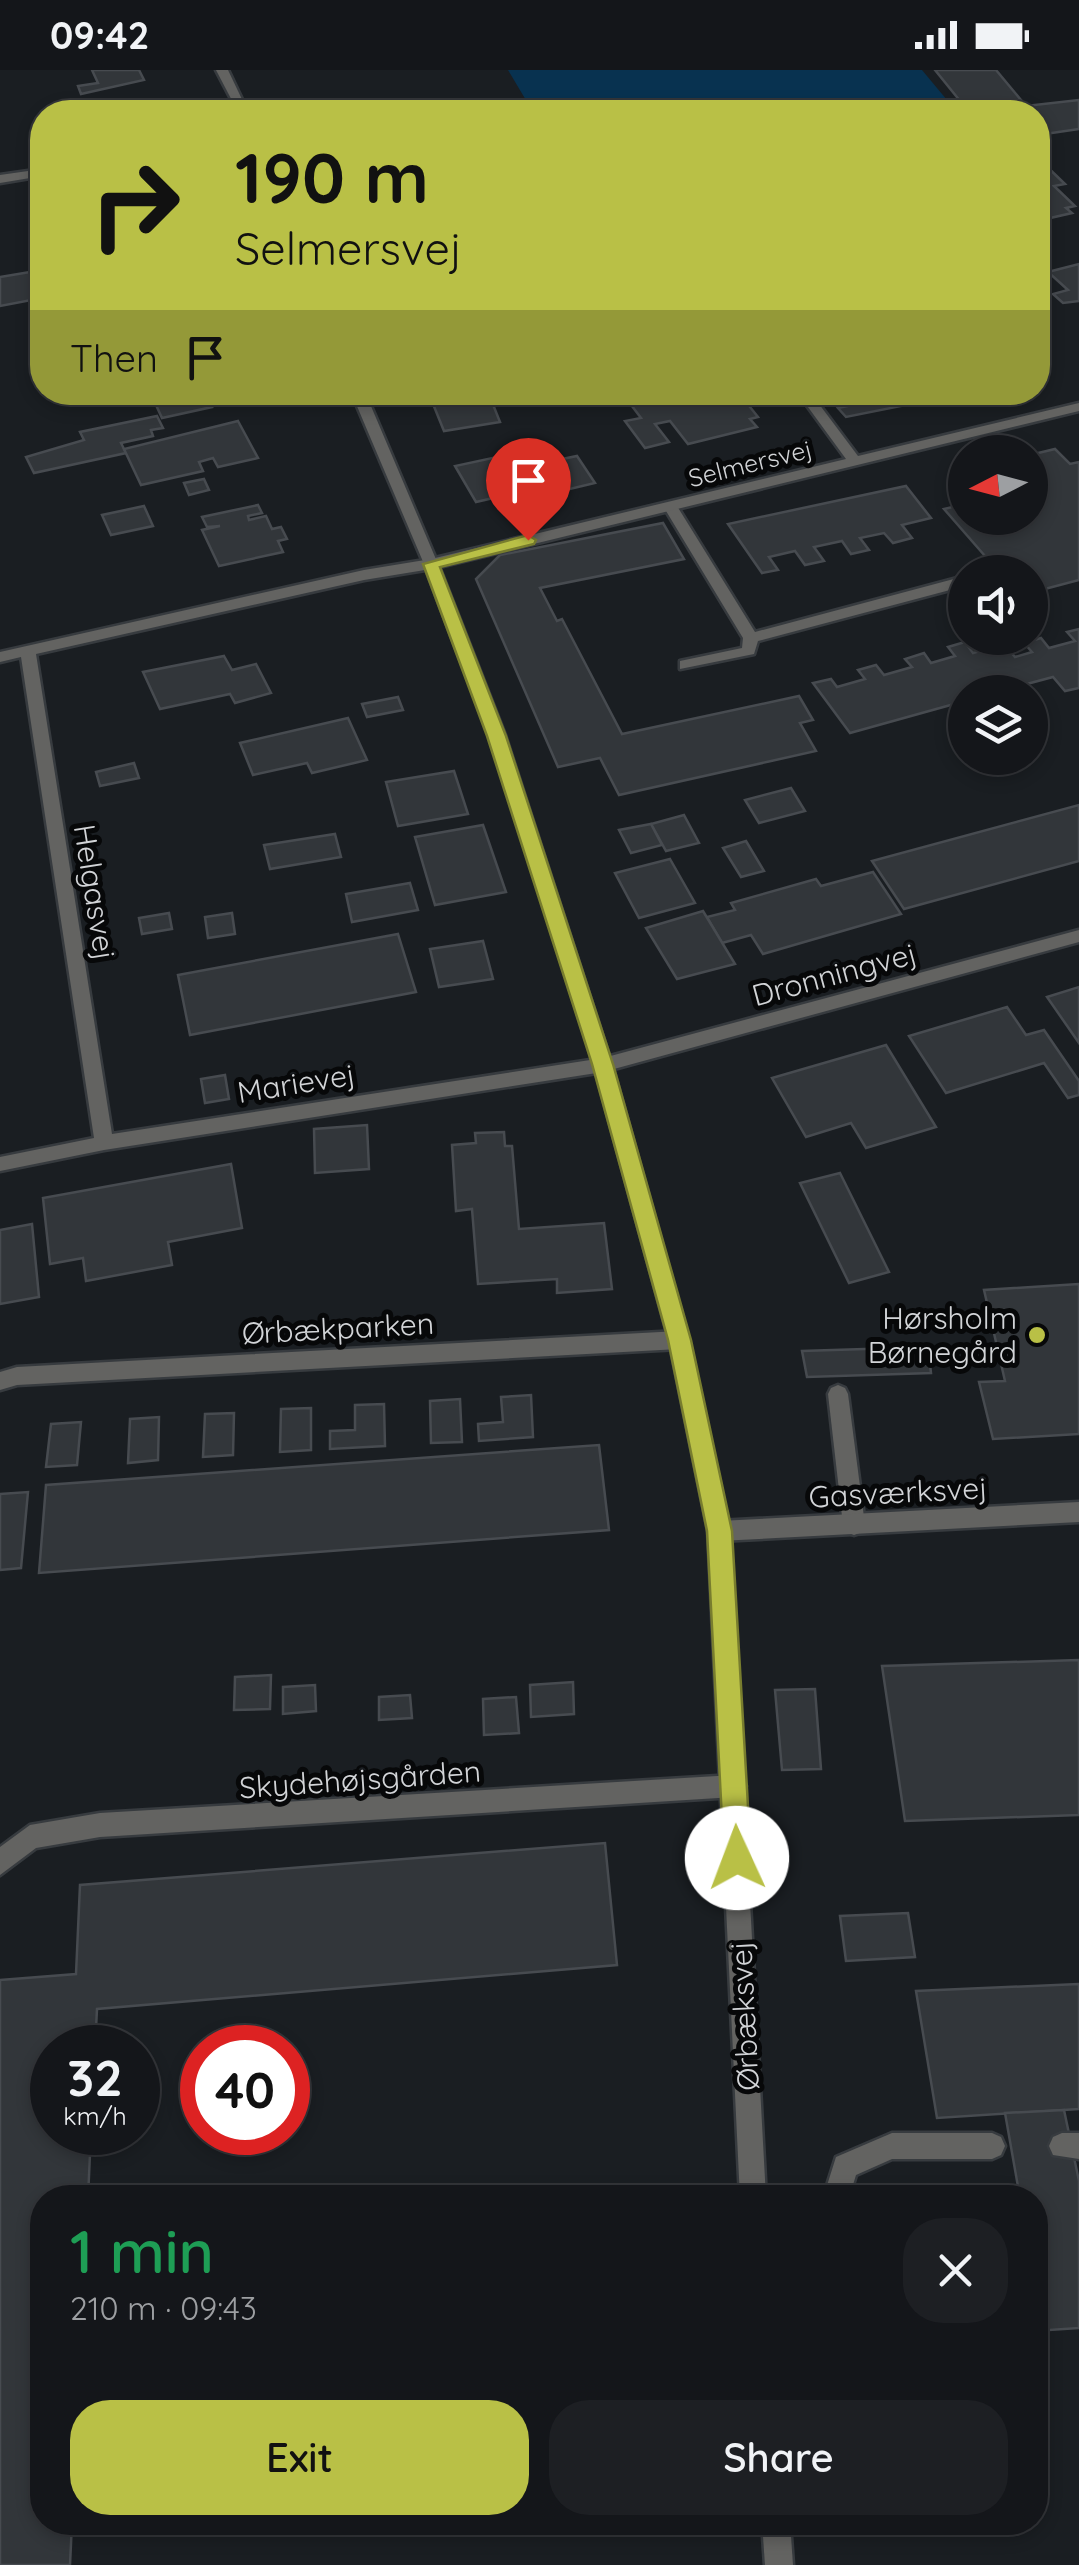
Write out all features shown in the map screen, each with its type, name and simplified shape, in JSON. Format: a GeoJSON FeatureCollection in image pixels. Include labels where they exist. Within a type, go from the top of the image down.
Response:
{"type":"FeatureCollection","features":[{"type":"Feature","properties":{"kind":"street"},"geometry":{"type":"LineString","coordinates":[[222,70],[237,100]]}},
{"type":"Feature","properties":{"kind":"street"},"geometry":{"type":"LineString","coordinates":[[0,179],[30,175]]}},
{"type":"Feature","properties":{"kind":"street","name":"Ørbæksvej"},"geometry":{"type":"LineString","coordinates":[[364,405],[431,564],[496,736],[602,1064],[680,1340],[720,1531],[752,2185]]}},
{"type":"Feature","properties":{"kind":"street"},"geometry":{"type":"LineString","coordinates":[[813,405],[854,461]]}},
{"type":"Feature","properties":{"kind":"street","name":"Selmersvej"},"geometry":{"type":"LineString","coordinates":[[431,564],[1079,407]]}},
{"type":"Feature","properties":{"kind":"street"},"geometry":{"type":"LineString","coordinates":[[670,506],[751,638],[749,651],[685,666]]}},
{"type":"Feature","properties":{"kind":"street"},"geometry":{"type":"LineString","coordinates":[[0,657],[345,579],[431,564]]}},
{"type":"Feature","properties":{"kind":"street"},"geometry":{"type":"LineString","coordinates":[[751,638],[948,586]]}},
{"type":"Feature","properties":{"kind":"street","name":"Helgasvej"},"geometry":{"type":"LineString","coordinates":[[28,650],[104,1143]]}},
{"type":"Feature","properties":{"kind":"street","name":"Dronningvej"},"geometry":{"type":"LineString","coordinates":[[602,1064],[1079,936]]}},
{"type":"Feature","properties":{"kind":"street","name":"Marievej"},"geometry":{"type":"LineString","coordinates":[[0,1164],[104,1143],[602,1064]]}},
{"type":"Feature","properties":{"kind":"street","name":"Ørbækparken"},"geometry":{"type":"LineString","coordinates":[[0,1382],[17,1376],[680,1340]]}},
{"type":"Feature","properties":{"kind":"street"},"geometry":{"type":"LineString","coordinates":[[838,1394],[854,1525]]}},
{"type":"Feature","properties":{"kind":"street","name":"Gasværksvej"},"geometry":{"type":"LineString","coordinates":[[720,1531],[1079,1512]]}},
{"type":"Feature","properties":{"kind":"street","name":"Skydehøjsgården"},"geometry":{"type":"LineString","coordinates":[[0,1863],[30,1837],[100,1825],[734,1786]]}},
{"type":"Feature","properties":{"kind":"street"},"geometry":{"type":"LineString","coordinates":[[839,2185],[844,2166],[892,2146],[992,2146]]}},
{"type":"Feature","properties":{"kind":"street"},"geometry":{"type":"LineString","coordinates":[[777,2535],[779,2565]]}},
{"type":"Feature","properties":{"kind":"shaded area"},"geometry":{"type":"Polygon","coordinates":[[[508,70],[922,70],[947,100],[526,100],[508,70]]]}},
{"type":"Feature","properties":{"kind":"building"},"geometry":{"type":"Polygon","coordinates":[[[92,70],[139,70],[144,80],[81,94],[78,86],[98,83],[92,70]]]}},
{"type":"Feature","properties":{"kind":"building"},"geometry":{"type":"Polygon","coordinates":[[[935,70],[996,70],[1021,100],[959,100],[935,70]]]}},
{"type":"Feature","properties":{"kind":"building"},"geometry":{"type":"Polygon","coordinates":[[[1079,100],[1079,129],[1050,133],[1050,103],[1079,100]]]}},
{"type":"Feature","properties":{"kind":"building"},"geometry":{"type":"Polygon","coordinates":[[[1050,170],[1065,184],[1054,186],[1075,206],[1066,208],[1072,213],[1050,218],[1050,170]]]}},
{"type":"Feature","properties":{"kind":"building"},"geometry":{"type":"Polygon","coordinates":[[[1079,264],[1079,301],[1063,303],[1053,294],[1068,290],[1050,271],[1079,264]]]}},
{"type":"Feature","properties":{"kind":"building"},"geometry":{"type":"Polygon","coordinates":[[[30,272],[30,300],[0,306],[0,277],[30,272]]]}},
{"type":"Feature","properties":{"kind":"building"},"geometry":{"type":"Polygon","coordinates":[[[156,405],[212,407],[162,418],[156,405]]]}},
{"type":"Feature","properties":{"kind":"building"},"geometry":{"type":"Polygon","coordinates":[[[433,405],[493,405],[500,422],[444,431],[433,405]]]}},
{"type":"Feature","properties":{"kind":"building"},"geometry":{"type":"Polygon","coordinates":[[[631,405],[748,405],[758,417],[750,419],[757,427],[688,444],[670,421],[655,424],[669,442],[645,448],[625,421],[641,418],[631,405]]]}},
{"type":"Feature","properties":{"kind":"building"},"geometry":{"type":"Polygon","coordinates":[[[852,405],[906,405],[846,417],[838,408],[852,405]]]}},
{"type":"Feature","properties":{"kind":"building"},"geometry":{"type":"Polygon","coordinates":[[[157,416],[163,428],[151,430],[153,436],[121,443],[126,453],[34,473],[26,457],[84,440],[80,432],[157,416]]]}},
{"type":"Feature","properties":{"kind":"building"},"geometry":{"type":"Polygon","coordinates":[[[238,421],[258,458],[218,467],[213,458],[199,462],[203,471],[141,485],[124,449],[238,421]]]}},
{"type":"Feature","properties":{"kind":"building"},"geometry":{"type":"Polygon","coordinates":[[[1055,449],[1070,464],[1079,462],[1079,580],[1048,588],[1048,555],[984,555],[967,535],[1048,535],[1048,451],[1055,449]]]}},
{"type":"Feature","properties":{"kind":"building"},"geometry":{"type":"Polygon","coordinates":[[[525,451],[533,465],[577,456],[595,483],[536,497],[532,489],[476,502],[455,466],[525,451]]]}},
{"type":"Feature","properties":{"kind":"building"},"geometry":{"type":"Polygon","coordinates":[[[204,479],[209,490],[189,495],[184,483],[204,479]]]}},
{"type":"Feature","properties":{"kind":"building"},"geometry":{"type":"Polygon","coordinates":[[[906,486],[931,518],[902,525],[912,538],[893,543],[884,533],[860,538],[869,550],[851,554],[842,541],[814,547],[824,561],[805,565],[795,551],[769,557],[778,570],[762,573],[728,524],[906,486]]]}},
{"type":"Feature","properties":{"kind":"building"},"geometry":{"type":"Polygon","coordinates":[[[258,505],[262,513],[248,516],[249,520],[266,516],[272,529],[281,527],[287,539],[278,541],[283,552],[219,566],[202,530],[220,526],[207,527],[202,517],[258,505]]]}},
{"type":"Feature","properties":{"kind":"building"},"geometry":{"type":"Polygon","coordinates":[[[144,506],[153,526],[111,535],[102,515],[144,506]]]}},
{"type":"Feature","properties":{"kind":"building"},"geometry":{"type":"Polygon","coordinates":[[[663,523],[684,559],[540,588],[557,621],[562,619],[622,734],[799,696],[813,720],[800,723],[816,751],[619,795],[600,758],[558,767],[476,579],[500,555],[663,523]]]}},
{"type":"Feature","properties":{"kind":"building"},"geometry":{"type":"Polygon","coordinates":[[[1079,629],[1079,688],[1065,691],[1048,675],[948,675],[948,706],[850,733],[813,683],[831,679],[837,687],[865,679],[858,670],[876,665],[884,675],[912,667],[905,659],[924,653],[931,663],[954,655],[1048,655],[1048,647],[1075,641],[1067,632],[1079,629]]]}},
{"type":"Feature","properties":{"kind":"building"},"geometry":{"type":"Polygon","coordinates":[[[224,656],[232,670],[256,664],[271,693],[235,703],[230,694],[160,709],[143,672],[224,656]]]}},
{"type":"Feature","properties":{"kind":"building"},"geometry":{"type":"Polygon","coordinates":[[[398,697],[403,710],[367,717],[362,704],[398,697]]]}},
{"type":"Feature","properties":{"kind":"building"},"geometry":{"type":"Polygon","coordinates":[[[348,718],[367,760],[312,773],[307,763],[253,775],[240,743],[348,718]]]}},
{"type":"Feature","properties":{"kind":"building"},"geometry":{"type":"Polygon","coordinates":[[[134,763],[139,778],[100,786],[96,772],[134,763]]]}},
{"type":"Feature","properties":{"kind":"building"},"geometry":{"type":"Polygon","coordinates":[[[454,771],[468,814],[398,826],[386,782],[454,771]]]}},
{"type":"Feature","properties":{"kind":"building"},"geometry":{"type":"Polygon","coordinates":[[[791,788],[805,811],[759,823],[745,800],[791,788]]]}},
{"type":"Feature","properties":{"kind":"building"},"geometry":{"type":"Polygon","coordinates":[[[1079,805],[1079,861],[904,909],[872,861],[1079,805]]]}},
{"type":"Feature","properties":{"kind":"building"},"geometry":{"type":"Polygon","coordinates":[[[684,815],[699,843],[666,851],[651,824],[684,815]]]}},
{"type":"Feature","properties":{"kind":"building"},"geometry":{"type":"Polygon","coordinates":[[[651,824],[662,845],[631,853],[619,830],[651,824]]]}},
{"type":"Feature","properties":{"kind":"building"},"geometry":{"type":"Polygon","coordinates":[[[483,825],[506,892],[435,905],[415,837],[483,825]]]}},
{"type":"Feature","properties":{"kind":"building"},"geometry":{"type":"Polygon","coordinates":[[[335,834],[341,857],[270,869],[264,845],[335,834]]]}},
{"type":"Feature","properties":{"kind":"building"},"geometry":{"type":"Polygon","coordinates":[[[746,841],[764,871],[741,877],[723,848],[746,841]]]}},
{"type":"Feature","properties":{"kind":"building"},"geometry":{"type":"Polygon","coordinates":[[[670,859],[695,903],[639,918],[615,873],[670,859]]]}},
{"type":"Feature","properties":{"kind":"building"},"geometry":{"type":"Polygon","coordinates":[[[873,872],[901,914],[763,954],[751,935],[722,943],[707,917],[735,910],[731,903],[816,879],[821,886],[873,872]]]}},
{"type":"Feature","properties":{"kind":"building"},"geometry":{"type":"Polygon","coordinates":[[[410,883],[418,910],[352,922],[346,894],[410,883]]]}},
{"type":"Feature","properties":{"kind":"building"},"geometry":{"type":"Polygon","coordinates":[[[703,911],[735,964],[677,979],[646,928],[703,911]]]}},
{"type":"Feature","properties":{"kind":"building"},"geometry":{"type":"Polygon","coordinates":[[[169,913],[172,929],[142,934],[139,918],[169,913]]]}},
{"type":"Feature","properties":{"kind":"building"},"geometry":{"type":"Polygon","coordinates":[[[232,913],[235,934],[208,938],[205,917],[232,913]]]}},
{"type":"Feature","properties":{"kind":"building"},"geometry":{"type":"Polygon","coordinates":[[[398,934],[416,992],[190,1035],[178,975],[398,934]]]}},
{"type":"Feature","properties":{"kind":"building"},"geometry":{"type":"Polygon","coordinates":[[[483,941],[493,979],[439,987],[430,949],[483,941]]]}},
{"type":"Feature","properties":{"kind":"building"},"geometry":{"type":"Polygon","coordinates":[[[1079,987],[1079,1043],[1047,997],[1079,987]]]}},
{"type":"Feature","properties":{"kind":"building"},"geometry":{"type":"Polygon","coordinates":[[[1007,1007],[1026,1035],[1044,1030],[1079,1081],[1079,1095],[1068,1098],[1044,1063],[946,1093],[909,1036],[1007,1007]]]}},
{"type":"Feature","properties":{"kind":"building"},"geometry":{"type":"Polygon","coordinates":[[[886,1045],[936,1127],[866,1148],[851,1123],[806,1137],[772,1078],[886,1045]]]}},
{"type":"Feature","properties":{"kind":"building"},"geometry":{"type":"Polygon","coordinates":[[[225,1075],[229,1099],[205,1103],[201,1079],[225,1075]]]}},
{"type":"Feature","properties":{"kind":"building"},"geometry":{"type":"Polygon","coordinates":[[[367,1125],[369,1169],[315,1173],[314,1129],[367,1125]]]}},
{"type":"Feature","properties":{"kind":"building"},"geometry":{"type":"Polygon","coordinates":[[[504,1132],[505,1146],[512,1146],[519,1229],[604,1223],[612,1289],[557,1293],[557,1279],[478,1284],[472,1209],[456,1211],[452,1145],[476,1143],[475,1133],[504,1132]]]}},
{"type":"Feature","properties":{"kind":"building"},"geometry":{"type":"Polygon","coordinates":[[[231,1164],[242,1228],[168,1242],[172,1265],[86,1281],[83,1258],[50,1264],[43,1198],[231,1164]]]}},
{"type":"Feature","properties":{"kind":"building"},"geometry":{"type":"Polygon","coordinates":[[[840,1173],[889,1272],[849,1283],[800,1183],[840,1173]]]}},
{"type":"Feature","properties":{"kind":"building"},"geometry":{"type":"Polygon","coordinates":[[[32,1224],[39,1297],[0,1304],[0,1230],[32,1224]]]}},
{"type":"Feature","properties":{"kind":"building","name":"Hørsholm Børnegård"},"geometry":{"type":"Polygon","coordinates":[[[1079,1284],[1079,1434],[993,1439],[979,1382],[1005,1381],[984,1290],[1079,1284]]]}},
{"type":"Feature","properties":{"kind":"building"},"geometry":{"type":"Polygon","coordinates":[[[928,1347],[931,1373],[807,1377],[802,1351],[928,1347]]]}},
{"type":"Feature","properties":{"kind":"building"},"geometry":{"type":"Polygon","coordinates":[[[531,1395],[533,1437],[479,1441],[478,1424],[503,1422],[501,1397],[531,1395]]]}},
{"type":"Feature","properties":{"kind":"building"},"geometry":{"type":"Polygon","coordinates":[[[460,1399],[462,1442],[431,1443],[430,1401],[460,1399]]]}},
{"type":"Feature","properties":{"kind":"building"},"geometry":{"type":"Polygon","coordinates":[[[384,1404],[385,1446],[330,1449],[330,1431],[355,1430],[355,1405],[384,1404]]]}},
{"type":"Feature","properties":{"kind":"building"},"geometry":{"type":"Polygon","coordinates":[[[311,1408],[311,1450],[280,1452],[281,1409],[311,1408]]]}},
{"type":"Feature","properties":{"kind":"building"},"geometry":{"type":"Polygon","coordinates":[[[234,1413],[233,1455],[203,1457],[205,1414],[234,1413]]]}},
{"type":"Feature","properties":{"kind":"building"},"geometry":{"type":"Polygon","coordinates":[[[159,1417],[158,1460],[128,1463],[130,1419],[159,1417]]]}},
{"type":"Feature","properties":{"kind":"building"},"geometry":{"type":"Polygon","coordinates":[[[81,1422],[77,1465],[46,1467],[51,1424],[81,1422]]]}},
{"type":"Feature","properties":{"kind":"building"},"geometry":{"type":"Polygon","coordinates":[[[599,1445],[609,1530],[39,1573],[46,1485],[599,1445]]]}},
{"type":"Feature","properties":{"kind":"building"},"geometry":{"type":"Polygon","coordinates":[[[28,1492],[21,1568],[0,1570],[0,1494],[28,1492]]]}},
{"type":"Feature","properties":{"kind":"building"},"geometry":{"type":"Polygon","coordinates":[[[1079,1660],[1079,1815],[905,1821],[882,1666],[1079,1660]]]}},
{"type":"Feature","properties":{"kind":"building"},"geometry":{"type":"Polygon","coordinates":[[[271,1675],[270,1709],[234,1710],[235,1677],[271,1675]]]}},
{"type":"Feature","properties":{"kind":"building"},"geometry":{"type":"Polygon","coordinates":[[[573,1682],[574,1714],[531,1717],[530,1685],[573,1682]]]}},
{"type":"Feature","properties":{"kind":"building"},"geometry":{"type":"Polygon","coordinates":[[[315,1685],[316,1711],[283,1714],[283,1687],[315,1685]]]}},
{"type":"Feature","properties":{"kind":"building"},"geometry":{"type":"Polygon","coordinates":[[[815,1689],[821,1769],[782,1770],[775,1690],[815,1689]]]}},
{"type":"Feature","properties":{"kind":"building"},"geometry":{"type":"Polygon","coordinates":[[[410,1695],[412,1718],[379,1720],[379,1697],[410,1695]]]}},
{"type":"Feature","properties":{"kind":"building"},"geometry":{"type":"Polygon","coordinates":[[[516,1697],[519,1733],[484,1735],[483,1699],[516,1697]]]}},
{"type":"Feature","properties":{"kind":"building"},"geometry":{"type":"Polygon","coordinates":[[[605,1843],[617,1965],[97,2009],[96,2025],[30,2025],[30,2155],[90,2155],[89,2185],[30,2185],[30,2535],[71,2535],[70,2565],[0,2565],[0,1980],[76,1974],[80,1885],[605,1843]]]}},
{"type":"Feature","properties":{"kind":"building"},"geometry":{"type":"Polygon","coordinates":[[[908,1913],[915,1957],[846,1961],[840,1916],[908,1913]]]}},
{"type":"Feature","properties":{"kind":"building"},"geometry":{"type":"Polygon","coordinates":[[[1079,1984],[1079,2109],[937,2118],[916,1991],[1079,1984]]]}},
{"type":"Feature","properties":{"kind":"building"},"geometry":{"type":"Polygon","coordinates":[[[1064,2110],[1079,2181],[1079,2328],[1048,2330],[1048,2185],[1018,2185],[1005,2113],[1064,2110]]]}},
{"type":"Feature","properties":{"kind":"place","name":"Hørsholm Børnegård"},"geometry":{"type":"Point","coordinates":[1037,1335]}},
{"type":"Feature","properties":{"kind":"route"},"geometry":{"type":"LineString","coordinates":[[528,540],[431,564],[496,736],[602,1064],[680,1340],[720,1531],[737,1858]]}}]}
